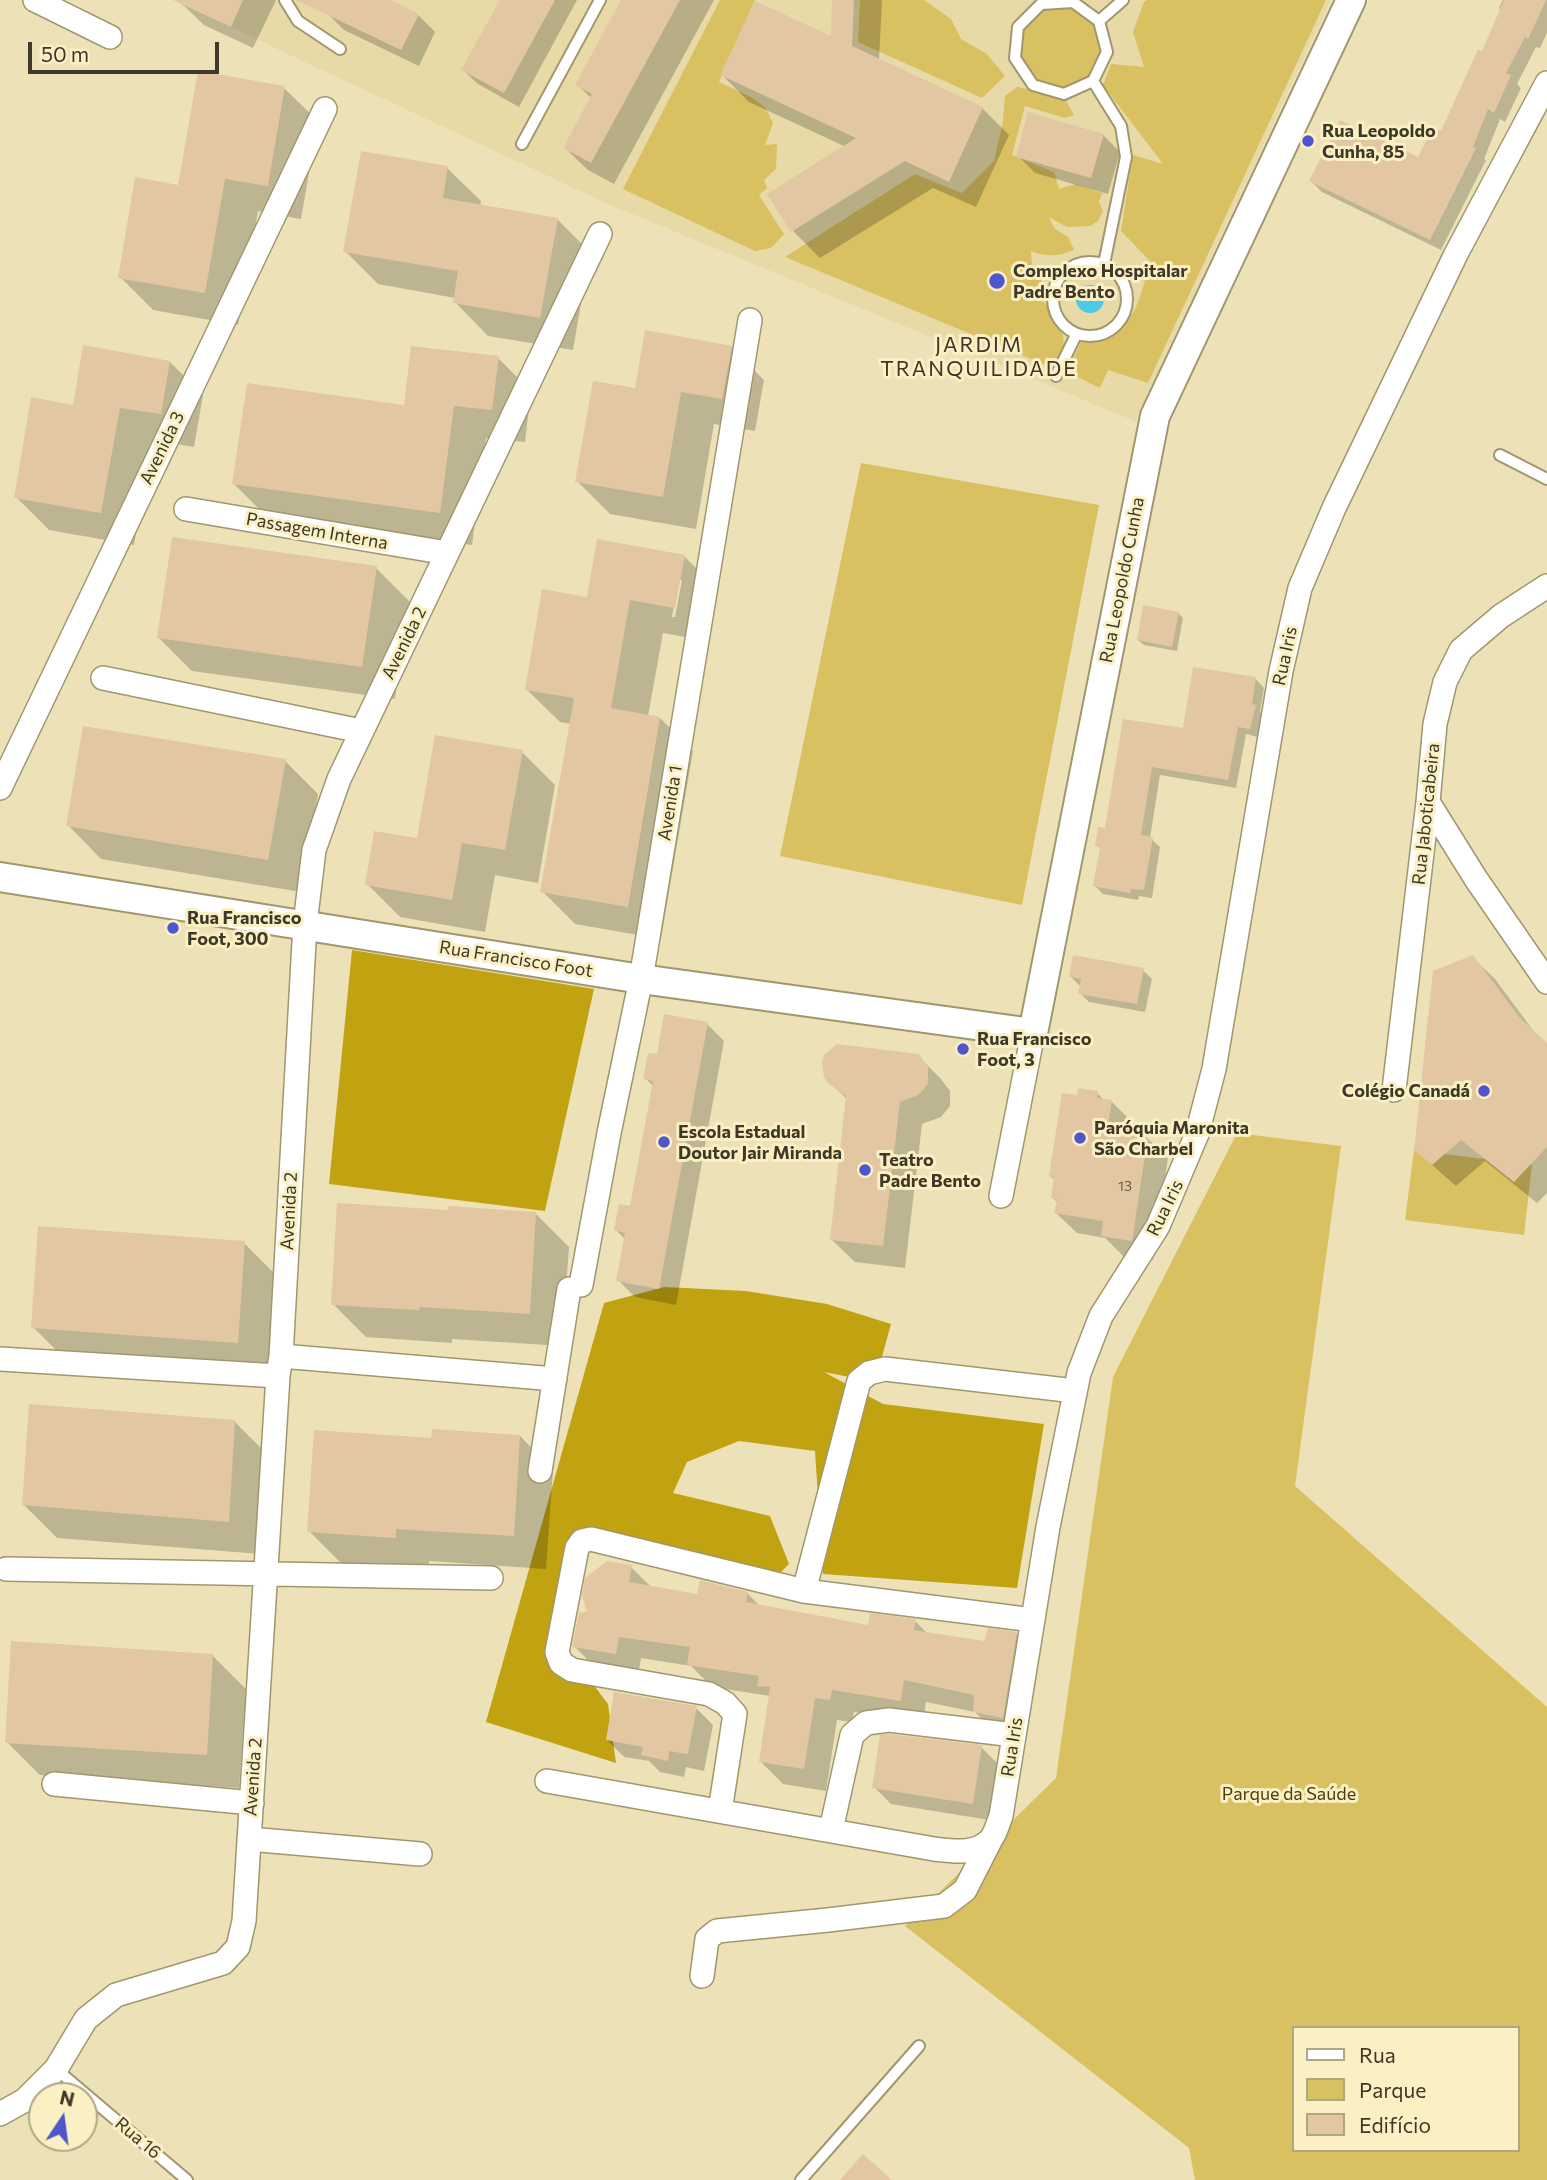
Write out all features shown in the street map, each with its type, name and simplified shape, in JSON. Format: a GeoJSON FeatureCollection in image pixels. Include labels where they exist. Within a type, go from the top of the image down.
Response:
{"type":"FeatureCollection","features":[{"type":"Feature","properties":{"kind":"street"},"geometry":{"type":"LineString","coordinates":[[36,0],[110,37]]}},
{"type":"Feature","properties":{"kind":"street","name":"Rua Leopoldo Cunha"},"geometry":{"type":"LineString","coordinates":[[1001,1196],[1155,416],[1351,0]]}},
{"type":"Feature","properties":{"kind":"street","name":"Rua Iris"},"geometry":{"type":"LineString","coordinates":[[702,1976],[707,1939],[717,1931],[944,1906],[965,1890],[990,1841],[1001,1816],[1048,1527],[1079,1373],[1101,1316],[1158,1226],[1179,1179],[1200,1121],[1214,1069],[1281,671],[1300,588],[1334,508],[1456,254],[1547,83]]}},
{"type":"Feature","properties":{"kind":"street","name":"Avenida 3"},"geometry":{"type":"LineString","coordinates":[[0,788],[325,108]]}},
{"type":"Feature","properties":{"kind":"street","name":"Avenida 2"},"geometry":{"type":"LineString","coordinates":[[0,2114],[25,2100],[56,2069],[86,2020],[116,1995],[223,1963],[238,1947],[244,1921],[305,925],[314,850],[339,779],[361,731],[600,234]]}},
{"type":"Feature","properties":{"kind":"street","name":"Avenida 1"},"geometry":{"type":"LineString","coordinates":[[540,1471],[555,1379],[641,979],[750,320]]}},
{"type":"Feature","properties":{"kind":"street","name":"Passagem Interna"},"geometry":{"type":"LineString","coordinates":[[186,509],[447,553]]}},
{"type":"Feature","properties":{"kind":"street","name":"Rua Jaboticabeira"},"geometry":{"type":"LineString","coordinates":[[1394,1090],[1435,724],[1445,682],[1461,650],[1501,616],[1547,586]]}},
{"type":"Feature","properties":{"kind":"street"},"geometry":{"type":"LineString","coordinates":[[103,678],[361,731]]}},
{"type":"Feature","properties":{"kind":"street"},"geometry":{"type":"LineString","coordinates":[[1428,802],[1476,879],[1547,982]]}},
{"type":"Feature","properties":{"kind":"street","name":"Rua Francisco Foot"},"geometry":{"type":"LineString","coordinates":[[0,877],[641,979],[1033,1033]]}},
{"type":"Feature","properties":{"kind":"street"},"geometry":{"type":"LineString","coordinates":[[0,1359],[280,1366],[555,1379]]}},
{"type":"Feature","properties":{"kind":"street"},"geometry":{"type":"LineString","coordinates":[[804,1591],[859,1381],[869,1373],[885,1369],[1075,1391]]}},
{"type":"Feature","properties":{"kind":"street"},"geometry":{"type":"LineString","coordinates":[[720,1811],[735,1714],[725,1703],[709,1694],[572,1670],[561,1663],[557,1652],[577,1548],[582,1541],[592,1539],[804,1591],[1033,1620]]}},
{"type":"Feature","properties":{"kind":"street"},"geometry":{"type":"LineString","coordinates":[[6,1569],[491,1578]]}},
{"type":"Feature","properties":{"kind":"street"},"geometry":{"type":"LineString","coordinates":[[831,1830],[852,1735],[866,1723],[888,1720],[1014,1735]]}},
{"type":"Feature","properties":{"kind":"street"},"geometry":{"type":"LineString","coordinates":[[547,1781],[959,1852],[990,1841]]}},
{"type":"Feature","properties":{"kind":"street"},"geometry":{"type":"LineString","coordinates":[[54,1784],[252,1803]]}},
{"type":"Feature","properties":{"kind":"street"},"geometry":{"type":"LineString","coordinates":[[249,1839],[420,1854]]}},
{"type":"Feature","properties":{"kind":"lane"},"geometry":{"type":"LineString","coordinates":[[285,0],[298,21],[340,49]]}},
{"type":"Feature","properties":{"kind":"lane"},"geometry":{"type":"LineString","coordinates":[[522,144],[600,0]]}},
{"type":"Feature","properties":{"kind":"lane"},"geometry":{"type":"LineString","coordinates":[[1099,21],[1123,0]]}},
{"type":"Feature","properties":{"kind":"lane"},"geometry":{"type":"LineString","coordinates":[[1073,2],[1099,21],[1107,52],[1093,81],[1063,94],[1033,85],[1015,58],[1017,37],[1018,27],[1041,4],[1073,2]]}},
{"type":"Feature","properties":{"kind":"lane"},"geometry":{"type":"LineString","coordinates":[[1093,81],[1121,127],[1126,157],[1104,264]]}},
{"type":"Feature","properties":{"kind":"lane"},"geometry":{"type":"LineString","coordinates":[[1081,262],[1104,264],[1123,279],[1129,302],[1120,324],[1100,336],[1076,335],[1058,320],[1052,297],[1061,275],[1081,262]]}},
{"type":"Feature","properties":{"kind":"lane"},"geometry":{"type":"LineString","coordinates":[[1056,376],[1076,335]]}},
{"type":"Feature","properties":{"kind":"lane"},"geometry":{"type":"LineString","coordinates":[[1500,455],[1547,479]]}},
{"type":"Feature","properties":{"kind":"lane"},"geometry":{"type":"LineString","coordinates":[[801,2180],[919,2046]]}},
{"type":"Feature","properties":{"kind":"lane","name":"Rua 16"},"geometry":{"type":"LineString","coordinates":[[56,2069],[187,2180]]}},
{"type":"Feature","properties":{"kind":"shaded area","name":"Complexo Hospitalar Padre Bento"},"geometry":{"type":"Polygon","coordinates":[[[181,0],[1331,0],[1135,421],[608,204],[179,3],[181,0]]]}},
{"type":"Feature","properties":{"kind":"shaded area"},"geometry":{"type":"Polygon","coordinates":[[[352,950],[594,989],[545,1211],[329,1184],[352,950]]]}},
{"type":"Feature","properties":{"kind":"shaded area"},"geometry":{"type":"Polygon","coordinates":[[[664,1287],[746,1291],[827,1304],[891,1324],[875,1382],[824,1372],[883,1404],[1044,1424],[1017,1588],[823,1574],[815,1451],[739,1441],[687,1462],[673,1493],[770,1516],[789,1564],[781,1572],[591,1543],[568,1639],[568,1651],[608,1704],[616,1763],[486,1722],[604,1303],[664,1287]]]}},
{"type":"Feature","properties":{"kind":"green space"},"geometry":{"type":"Polygon","coordinates":[[[720,0],[755,0],[719,82],[751,97],[765,107],[773,123],[765,145],[777,144],[776,169],[764,180],[767,188],[759,195],[784,234],[771,248],[755,251],[623,189],[720,0]]]}},
{"type":"Feature","properties":{"kind":"green space"},"geometry":{"type":"Polygon","coordinates":[[[860,0],[924,0],[951,19],[961,39],[987,54],[1005,76],[982,98],[858,42],[860,0]]]}},
{"type":"Feature","properties":{"kind":"green space"},"geometry":{"type":"Polygon","coordinates":[[[1147,0],[1326,0],[1148,383],[1108,370],[1100,388],[1067,372],[1081,342],[1101,340],[1115,334],[1131,317],[1136,307],[1150,261],[1121,231],[1133,155],[1163,164],[1103,85],[1111,64],[1144,67],[1133,32],[1147,0]]]}},
{"type":"Feature","properties":{"kind":"green space"},"geometry":{"type":"Polygon","coordinates":[[[1074,5],[1095,22],[1104,53],[1091,78],[1064,90],[1035,83],[1017,56],[1022,27],[1042,8],[1074,5]]]}},
{"type":"Feature","properties":{"kind":"green space"},"geometry":{"type":"Polygon","coordinates":[[[1017,87],[1064,97],[1074,115],[1065,118],[1025,106],[1012,155],[1054,172],[1059,189],[1076,184],[1102,193],[1099,202],[1103,211],[1098,221],[1090,226],[1067,227],[1049,217],[1054,228],[1068,237],[1074,250],[1052,255],[1031,251],[1032,266],[1041,265],[1042,280],[1033,295],[1048,305],[1063,335],[1064,351],[1048,366],[785,257],[915,174],[962,193],[994,161],[1003,121],[1005,96],[1017,87]]]}},
{"type":"Feature","properties":{"kind":"green space"},"geometry":{"type":"Polygon","coordinates":[[[861,463],[1099,505],[1022,905],[780,856],[861,463]]]}},
{"type":"Feature","properties":{"kind":"green space","name":"Parque da Saúde"},"geometry":{"type":"Polygon","coordinates":[[[1237,1133],[1341,1146],[1295,1486],[1547,1707],[1547,2180],[1195,2180],[1189,2148],[905,1926],[1056,1778],[1113,1377],[1237,1133]]]}},
{"type":"Feature","properties":{"kind":"green space"},"geometry":{"type":"Polygon","coordinates":[[[1414,1150],[1532,1165],[1524,1235],[1405,1220],[1414,1150]]]}},
{"type":"Feature","properties":{"kind":"water"},"geometry":{"type":"Polygon","coordinates":[[[1090,285],[1100,289],[1104,299],[1100,309],[1090,313],[1080,309],[1076,299],[1080,289],[1090,285]]]}},
{"type":"Feature","properties":{"kind":"building"},"geometry":{"type":"Polygon","coordinates":[[[173,0],[243,0],[231,27],[173,0]]]}},
{"type":"Feature","properties":{"kind":"building"},"geometry":{"type":"Polygon","coordinates":[[[296,0],[391,0],[419,14],[401,50],[296,0]]]}},
{"type":"Feature","properties":{"kind":"building"},"geometry":{"type":"Polygon","coordinates":[[[500,0],[555,0],[504,93],[461,70],[500,0]]]}},
{"type":"Feature","properties":{"kind":"building"},"geometry":{"type":"Polygon","coordinates":[[[621,0],[680,0],[591,163],[563,148],[592,94],[575,85],[621,0]]]}},
{"type":"Feature","properties":{"kind":"building"},"geometry":{"type":"Polygon","coordinates":[[[832,0],[854,0],[852,46],[983,107],[949,182],[905,161],[791,232],[767,194],[856,138],[720,75],[755,1],[831,36],[832,0]]]}},
{"type":"Feature","properties":{"kind":"building"},"geometry":{"type":"Polygon","coordinates":[[[1504,0],[1546,0],[1528,39],[1525,37],[1506,73],[1511,75],[1494,113],[1488,109],[1473,147],[1476,148],[1430,240],[1309,181],[1340,120],[1418,157],[1433,127],[1441,131],[1478,49],[1482,51],[1504,0]]]}},
{"type":"Feature","properties":{"kind":"building"},"geometry":{"type":"Polygon","coordinates":[[[198,71],[285,86],[268,186],[225,179],[205,293],[118,278],[135,177],[178,185],[198,71]]]}},
{"type":"Feature","properties":{"kind":"building"},"geometry":{"type":"Polygon","coordinates":[[[1028,112],[1104,134],[1091,178],[1016,157],[1028,112]]]}},
{"type":"Feature","properties":{"kind":"building"},"geometry":{"type":"Polygon","coordinates":[[[361,151],[448,166],[443,198],[558,218],[540,318],[453,303],[458,271],[343,252],[361,151]]]}},
{"type":"Feature","properties":{"kind":"building"},"geometry":{"type":"Polygon","coordinates":[[[645,330],[732,346],[722,399],[681,392],[663,497],[575,482],[593,381],[635,388],[645,330]]]}},
{"type":"Feature","properties":{"kind":"building"},"geometry":{"type":"Polygon","coordinates":[[[83,345],[170,361],[161,414],[120,408],[101,513],[14,498],[31,397],[73,405],[83,345]]]}},
{"type":"Feature","properties":{"kind":"building"},"geometry":{"type":"Polygon","coordinates":[[[411,346],[499,356],[492,410],[454,406],[440,513],[232,484],[247,383],[404,405],[411,346]]]}},
{"type":"Feature","properties":{"kind":"building"},"geometry":{"type":"Polygon","coordinates":[[[172,537],[377,566],[362,667],[157,638],[172,537]]]}},
{"type":"Feature","properties":{"kind":"building"},"geometry":{"type":"Polygon","coordinates":[[[597,539],[685,555],[675,608],[630,600],[611,708],[660,717],[628,907],[540,892],[574,698],[525,690],[542,589],[587,597],[597,539]]]}},
{"type":"Feature","properties":{"kind":"building"},"geometry":{"type":"Polygon","coordinates":[[[1143,605],[1179,612],[1172,647],[1137,640],[1143,605]]]}},
{"type":"Feature","properties":{"kind":"building"},"geometry":{"type":"Polygon","coordinates":[[[1193,667],[1256,677],[1252,704],[1256,705],[1250,729],[1238,727],[1228,780],[1152,767],[1141,835],[1153,837],[1144,890],[1131,889],[1130,893],[1093,886],[1100,847],[1095,846],[1098,827],[1105,828],[1123,719],[1183,728],[1193,667]]]}},
{"type":"Feature","properties":{"kind":"building"},"geometry":{"type":"Polygon","coordinates":[[[83,726],[286,759],[268,860],[66,826],[83,726]]]}},
{"type":"Feature","properties":{"kind":"building"},"geometry":{"type":"Polygon","coordinates":[[[435,735],[523,750],[505,850],[462,843],[452,900],[365,885],[374,831],[417,838],[435,735]]]}},
{"type":"Feature","properties":{"kind":"building"},"geometry":{"type":"Polygon","coordinates":[[[1073,955],[1144,968],[1137,1004],[1078,994],[1081,979],[1069,977],[1073,955]]]}},
{"type":"Feature","properties":{"kind":"building","name":"Colégio Canadá"},"geometry":{"type":"Polygon","coordinates":[[[1473,955],[1520,1018],[1547,1043],[1547,1147],[1514,1182],[1461,1140],[1432,1165],[1414,1150],[1433,971],[1473,955]]]}},
{"type":"Feature","properties":{"kind":"building","name":"Escola Estadual Doutor Jair Miranda"},"geometry":{"type":"Polygon","coordinates":[[[664,1014],[708,1022],[659,1289],[616,1281],[625,1233],[614,1230],[619,1204],[630,1206],[653,1081],[643,1079],[648,1053],[657,1054],[664,1014]]]}},
{"type":"Feature","properties":{"kind":"building","name":"Teatro Padre Bento"},"geometry":{"type":"Polygon","coordinates":[[[837,1044],[919,1054],[928,1067],[928,1083],[924,1089],[918,1095],[900,1102],[883,1246],[830,1240],[846,1096],[824,1078],[822,1062],[824,1055],[837,1044]]]}},
{"type":"Feature","properties":{"kind":"building"},"geometry":{"type":"Polygon","coordinates":[[[1078,1088],[1098,1091],[1097,1098],[1112,1100],[1107,1130],[1148,1136],[1132,1241],[1101,1236],[1103,1221],[1054,1213],[1057,1200],[1051,1198],[1054,1177],[1049,1176],[1062,1093],[1077,1095],[1078,1088]]]}},
{"type":"Feature","properties":{"kind":"building"},"geometry":{"type":"Polygon","coordinates":[[[337,1203],[536,1212],[530,1314],[331,1305],[337,1203]]]}},
{"type":"Feature","properties":{"kind":"building"},"geometry":{"type":"Polygon","coordinates":[[[38,1226],[245,1241],[238,1343],[31,1328],[38,1226]]]}},
{"type":"Feature","properties":{"kind":"building"},"geometry":{"type":"Polygon","coordinates":[[[29,1404],[235,1420],[229,1522],[22,1505],[29,1404]]]}},
{"type":"Feature","properties":{"kind":"building"},"geometry":{"type":"Polygon","coordinates":[[[432,1429],[520,1435],[514,1536],[396,1529],[396,1538],[307,1532],[314,1430],[431,1438],[432,1429]]]}},
{"type":"Feature","properties":{"kind":"building"},"geometry":{"type":"Polygon","coordinates":[[[607,1561],[632,1565],[629,1582],[697,1594],[700,1580],[748,1592],[746,1602],[868,1625],[870,1613],[916,1619],[914,1630],[984,1641],[988,1628],[1017,1632],[1003,1718],[973,1712],[974,1695],[904,1680],[901,1701],[832,1690],[830,1700],[815,1698],[804,1769],[759,1762],[770,1687],[757,1686],[759,1676],[687,1665],[690,1647],[619,1637],[616,1654],[572,1647],[579,1613],[587,1611],[582,1596],[585,1578],[607,1561]]]}},
{"type":"Feature","properties":{"kind":"building"},"geometry":{"type":"Polygon","coordinates":[[[11,1641],[213,1654],[207,1755],[5,1743],[11,1641]]]}},
{"type":"Feature","properties":{"kind":"building"},"geometry":{"type":"Polygon","coordinates":[[[614,1692],[697,1706],[688,1754],[669,1751],[668,1761],[641,1755],[643,1747],[606,1740],[614,1692]]]}},
{"type":"Feature","properties":{"kind":"building"},"geometry":{"type":"Polygon","coordinates":[[[880,1735],[982,1745],[973,1804],[872,1788],[880,1735]]]}},
{"type":"Feature","properties":{"kind":"building"},"geometry":{"type":"Polygon","coordinates":[[[863,2154],[892,2180],[840,2180],[863,2154]]]}},
{"type":"Feature","properties":{"kind":"place","name":"Rua Leopoldo Cunha, 85"},"geometry":{"type":"Point","coordinates":[1308,141]}},
{"type":"Feature","properties":{"kind":"place","name":"Complexo Hospitalar Padre Bento"},"geometry":{"type":"Point","coordinates":[997,281]}},
{"type":"Feature","properties":{"kind":"place","name":"Rua Francisco Foot, 300"},"geometry":{"type":"Point","coordinates":[173,928]}},
{"type":"Feature","properties":{"kind":"place","name":"Rua Francisco Foot, 3"},"geometry":{"type":"Point","coordinates":[963,1049]}},
{"type":"Feature","properties":{"kind":"place","name":"Colégio Canadá"},"geometry":{"type":"Point","coordinates":[1484,1091]}},
{"type":"Feature","properties":{"kind":"place","name":"Paróquia Maronita São Charbel"},"geometry":{"type":"Point","coordinates":[1080,1138]}},
{"type":"Feature","properties":{"kind":"place","name":"Escola Estadual Doutor Jair Miranda"},"geometry":{"type":"Point","coordinates":[664,1142]}},
{"type":"Feature","properties":{"kind":"place","name":"Teatro Padre Bento"},"geometry":{"type":"Point","coordinates":[865,1170]}},
{"type":"Feature","properties":{"kind":"district","name":"JARDIM TRANQUILIDADE"},"geometry":{"type":"Point","coordinates":[979,357]}}]}
